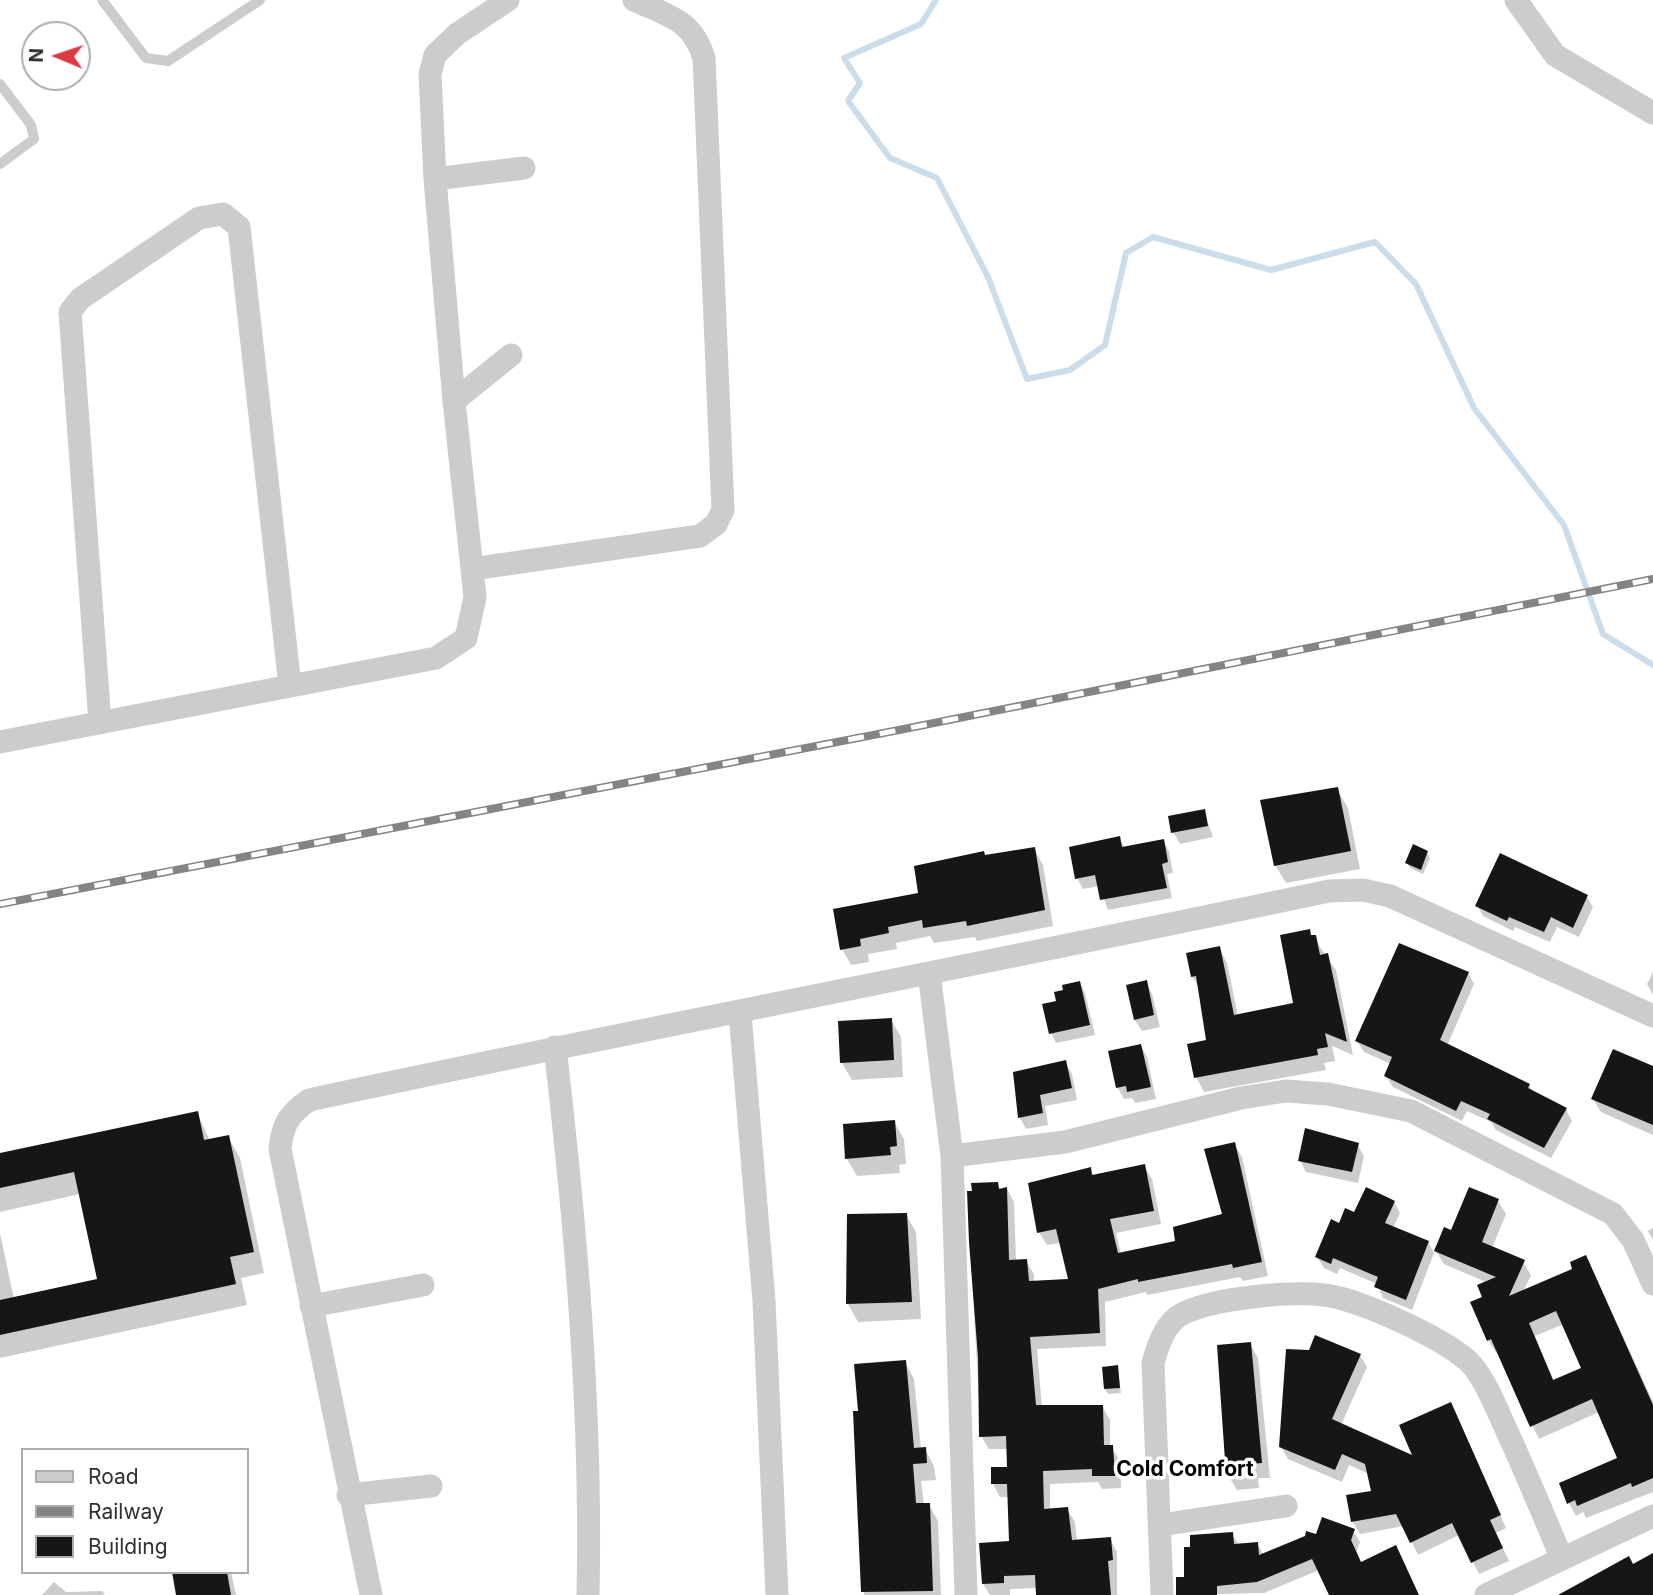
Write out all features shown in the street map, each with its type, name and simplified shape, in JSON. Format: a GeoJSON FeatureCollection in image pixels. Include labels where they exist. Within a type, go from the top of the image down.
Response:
{"type":"FeatureCollection","features":[{"type":"Feature","properties":{"kind":"street"},"geometry":{"type":"LineString","coordinates":[[0,742],[436,658],[466,638],[475,597],[454,401],[435,179],[430,74],[435,55],[457,34],[508,0]]}},
{"type":"Feature","properties":{"kind":"street"},"geometry":{"type":"LineString","coordinates":[[472,569],[700,536],[716,524],[723,510],[705,58],[698,37],[687,24],[634,0]]}},
{"type":"Feature","properties":{"kind":"street"},"geometry":{"type":"LineString","coordinates":[[1516,0],[1555,55],[1653,113]]}},
{"type":"Feature","properties":{"kind":"street"},"geometry":{"type":"LineString","coordinates":[[435,179],[524,169]]}},
{"type":"Feature","properties":{"kind":"street"},"geometry":{"type":"LineString","coordinates":[[100,723],[71,312],[80,299],[199,218],[223,214],[239,227],[290,686]]}},
{"type":"Feature","properties":{"kind":"street"},"geometry":{"type":"LineString","coordinates":[[454,401],[511,355]]}},
{"type":"Feature","properties":{"kind":"street"},"geometry":{"type":"LineString","coordinates":[[371,1595],[348,1496],[280,1149],[282,1130],[290,1113],[309,1100],[555,1047],[740,1013],[1329,891],[1363,890],[1390,896],[1653,1016]]}},
{"type":"Feature","properties":{"kind":"street"},"geometry":{"type":"LineString","coordinates":[[929,973],[952,1156],[966,1595]]}},
{"type":"Feature","properties":{"kind":"street"},"geometry":{"type":"LineString","coordinates":[[740,1013],[764,1301],[777,1595]]}},
{"type":"Feature","properties":{"kind":"street"},"geometry":{"type":"LineString","coordinates":[[555,1047],[570,1184],[584,1401],[589,1505],[588,1595]]}},
{"type":"Feature","properties":{"kind":"street"},"geometry":{"type":"LineString","coordinates":[[952,1156],[1065,1142],[1241,1098],[1286,1091],[1382,1103],[1412,1111],[1613,1214],[1633,1240],[1653,1284]]}},
{"type":"Feature","properties":{"kind":"street"},"geometry":{"type":"LineString","coordinates":[[311,1306],[423,1285]]}},
{"type":"Feature","properties":{"kind":"street"},"geometry":{"type":"LineString","coordinates":[[1163,1595],[1153,1363],[1160,1338],[1181,1314],[1227,1302],[1286,1294],[1326,1295],[1417,1330],[1450,1347],[1472,1366],[1500,1416],[1562,1559]]}},
{"type":"Feature","properties":{"kind":"street"},"geometry":{"type":"LineString","coordinates":[[348,1496],[431,1486]]}},
{"type":"Feature","properties":{"kind":"street"},"geometry":{"type":"LineString","coordinates":[[1160,1525],[1286,1506]]}},
{"type":"Feature","properties":{"kind":"street"},"geometry":{"type":"LineString","coordinates":[[1486,1595],[1653,1516]]}},
{"type":"Feature","properties":{"kind":"lane"},"geometry":{"type":"LineString","coordinates":[[102,0],[146,58],[168,61],[260,0]]}},
{"type":"Feature","properties":{"kind":"lane"},"geometry":{"type":"LineString","coordinates":[[236,0],[244,11]]}},
{"type":"Feature","properties":{"kind":"lane"},"geometry":{"type":"LineString","coordinates":[[0,84],[31,125],[34,139],[0,164]]}},
{"type":"Feature","properties":{"kind":"building"},"geometry":{"type":"Polygon","coordinates":[[[1338,787],[1351,851],[1274,866],[1260,800],[1338,787]]]}},
{"type":"Feature","properties":{"kind":"building"},"geometry":{"type":"Polygon","coordinates":[[[1205,809],[1208,826],[1171,833],[1168,816],[1205,809]]]}},
{"type":"Feature","properties":{"kind":"building"},"geometry":{"type":"Polygon","coordinates":[[[1120,836],[1122,847],[1164,839],[1168,862],[1162,864],[1167,888],[1100,900],[1095,875],[1075,879],[1069,847],[1120,836]]]}},
{"type":"Feature","properties":{"kind":"building"},"geometry":{"type":"Polygon","coordinates":[[[1413,844],[1428,851],[1421,870],[1405,863],[1413,844]]]}},
{"type":"Feature","properties":{"kind":"building"},"geometry":{"type":"Polygon","coordinates":[[[1035,847],[1045,910],[967,926],[966,921],[923,928],[922,920],[888,927],[889,933],[860,939],[861,946],[840,950],[833,909],[918,893],[914,866],[984,851],[985,855],[1035,847]]]}},
{"type":"Feature","properties":{"kind":"building"},"geometry":{"type":"Polygon","coordinates":[[[1500,853],[1588,895],[1573,928],[1551,917],[1544,932],[1509,917],[1507,921],[1475,906],[1500,853]]]}},
{"type":"Feature","properties":{"kind":"building"},"geometry":{"type":"Polygon","coordinates":[[[1310,929],[1311,935],[1316,935],[1320,955],[1328,953],[1347,1042],[1325,1033],[1328,1047],[1317,1049],[1318,1055],[1194,1078],[1187,1044],[1206,1040],[1196,976],[1191,977],[1186,953],[1220,946],[1234,1015],[1293,1003],[1280,935],[1310,929]]]}},
{"type":"Feature","properties":{"kind":"building"},"geometry":{"type":"Polygon","coordinates":[[[1399,943],[1469,972],[1440,1040],[1530,1084],[1528,1088],[1567,1108],[1544,1148],[1487,1119],[1490,1114],[1461,1101],[1456,1111],[1384,1076],[1392,1057],[1355,1041],[1399,943]]]}},
{"type":"Feature","properties":{"kind":"building"},"geometry":{"type":"Polygon","coordinates":[[[1147,980],[1154,1015],[1134,1020],[1126,985],[1147,980]]]}},
{"type":"Feature","properties":{"kind":"building"},"geometry":{"type":"Polygon","coordinates":[[[1080,981],[1090,1025],[1049,1034],[1042,1004],[1056,1001],[1054,992],[1063,990],[1062,985],[1080,981]]]}},
{"type":"Feature","properties":{"kind":"building"},"geometry":{"type":"Polygon","coordinates":[[[892,1018],[894,1060],[840,1063],[838,1021],[892,1018]]]}},
{"type":"Feature","properties":{"kind":"building"},"geometry":{"type":"Polygon","coordinates":[[[1141,1044],[1151,1087],[1127,1092],[1126,1086],[1116,1088],[1108,1051],[1141,1044]]]}},
{"type":"Feature","properties":{"kind":"building"},"geometry":{"type":"Polygon","coordinates":[[[1613,1049],[1653,1066],[1653,1125],[1591,1099],[1613,1049]]]}},
{"type":"Feature","properties":{"kind":"building"},"geometry":{"type":"Polygon","coordinates":[[[1066,1060],[1072,1088],[1040,1095],[1043,1113],[1018,1118],[1013,1072],[1066,1060]]]}},
{"type":"Feature","properties":{"kind":"building"},"geometry":{"type":"Polygon","coordinates":[[[198,1111],[204,1140],[229,1135],[254,1252],[230,1257],[236,1284],[0,1335],[0,1300],[97,1279],[74,1172],[0,1188],[0,1153],[198,1111]]]}},
{"type":"Feature","properties":{"kind":"building"},"geometry":{"type":"Polygon","coordinates":[[[895,1120],[897,1146],[890,1147],[891,1155],[845,1159],[843,1124],[895,1120]]]}},
{"type":"Feature","properties":{"kind":"building"},"geometry":{"type":"Polygon","coordinates":[[[1305,1128],[1359,1143],[1352,1172],[1298,1161],[1305,1128]]]}},
{"type":"Feature","properties":{"kind":"building"},"geometry":{"type":"Polygon","coordinates":[[[1235,1142],[1262,1262],[1233,1268],[1232,1264],[1138,1282],[1138,1279],[1098,1289],[1100,1333],[1030,1337],[1036,1405],[1103,1405],[1104,1445],[1113,1445],[1115,1476],[1092,1476],[1092,1469],[1043,1471],[1044,1509],[1068,1507],[1072,1540],[1111,1537],[1113,1560],[1108,1561],[1111,1595],[1036,1595],[1035,1575],[1004,1576],[1004,1583],[982,1584],[979,1543],[1009,1541],[1007,1484],[991,1484],[991,1467],[1007,1467],[1006,1436],[979,1437],[978,1357],[967,1191],[972,1191],[971,1183],[998,1182],[999,1189],[1007,1187],[1009,1260],[1027,1259],[1029,1281],[1068,1279],[1056,1229],[1037,1233],[1028,1183],[1091,1167],[1092,1175],[1145,1164],[1154,1211],[1110,1219],[1118,1253],[1175,1241],[1173,1227],[1222,1214],[1204,1149],[1235,1142]]]}},
{"type":"Feature","properties":{"kind":"building"},"geometry":{"type":"Polygon","coordinates":[[[1366,1187],[1395,1201],[1385,1223],[1429,1241],[1406,1300],[1374,1287],[1378,1277],[1333,1258],[1331,1264],[1315,1257],[1331,1219],[1339,1223],[1345,1208],[1354,1212],[1366,1187]]]}},
{"type":"Feature","properties":{"kind":"building"},"geometry":{"type":"Polygon","coordinates":[[[1469,1187],[1499,1199],[1482,1242],[1525,1260],[1509,1296],[1572,1269],[1570,1262],[1586,1255],[1653,1405],[1653,1478],[1632,1487],[1631,1483],[1577,1506],[1575,1500],[1567,1504],[1559,1483],[1617,1458],[1592,1399],[1530,1427],[1491,1339],[1487,1341],[1470,1302],[1482,1297],[1477,1285],[1496,1277],[1434,1251],[1444,1227],[1451,1230],[1469,1187]],[[1556,1311],[1529,1323],[1553,1380],[1581,1368],[1556,1311]]]}},
{"type":"Feature","properties":{"kind":"building"},"geometry":{"type":"Polygon","coordinates":[[[907,1213],[912,1302],[846,1304],[847,1214],[907,1213]]]}},
{"type":"Feature","properties":{"kind":"building"},"geometry":{"type":"Polygon","coordinates":[[[1315,1335],[1361,1354],[1332,1419],[1412,1455],[1399,1425],[1451,1402],[1501,1515],[1490,1520],[1503,1548],[1471,1563],[1452,1523],[1410,1543],[1396,1514],[1351,1522],[1346,1495],[1371,1491],[1365,1464],[1342,1454],[1335,1470],[1279,1447],[1286,1349],[1309,1350],[1315,1335]]]}},
{"type":"Feature","properties":{"kind":"building"},"geometry":{"type":"Polygon","coordinates":[[[1251,1342],[1262,1463],[1250,1464],[1251,1474],[1226,1475],[1217,1345],[1251,1342]]]}},
{"type":"Feature","properties":{"kind":"building"},"geometry":{"type":"Polygon","coordinates":[[[906,1360],[914,1448],[926,1447],[927,1463],[913,1464],[916,1503],[930,1503],[933,1591],[861,1592],[853,1411],[858,1411],[854,1364],[906,1360]]]}},
{"type":"Feature","properties":{"kind":"building"},"geometry":{"type":"Polygon","coordinates":[[[1118,1365],[1120,1388],[1104,1389],[1102,1367],[1118,1365]]]}},
{"type":"Feature","properties":{"kind":"building"},"geometry":{"type":"Polygon","coordinates":[[[1322,1517],[1355,1529],[1351,1540],[1361,1562],[1396,1545],[1419,1595],[1329,1595],[1312,1559],[1257,1582],[1217,1586],[1217,1595],[1176,1595],[1176,1577],[1184,1577],[1184,1547],[1190,1547],[1190,1535],[1233,1532],[1234,1544],[1258,1542],[1259,1555],[1305,1536],[1306,1531],[1316,1534],[1322,1517]]]}},
{"type":"Feature","properties":{"kind":"building"},"geometry":{"type":"Polygon","coordinates":[[[1653,1553],[1653,1595],[1558,1595],[1629,1556],[1633,1564],[1653,1553]]]}},
{"type":"Feature","properties":{"kind":"building"},"geometry":{"type":"Polygon","coordinates":[[[172,1574],[227,1574],[231,1595],[176,1595],[172,1574]]]}},
{"type":"Feature","properties":{"kind":"waterway"},"geometry":{"type":"LineString","coordinates":[[936,0],[921,24],[844,58],[860,83],[848,101],[890,158],[937,178],[988,277],[1027,379],[1070,370],[1105,345],[1126,253],[1153,237],[1271,270],[1375,242],[1416,284],[1474,408],[1564,525],[1603,634],[1653,665]]}},
{"type":"Feature","properties":{"kind":"railway"},"geometry":{"type":"LineString","coordinates":[[0,904],[899,730],[1653,579]]}},
{"type":"Feature","properties":{"kind":"district","name":"Cold Comfort"},"geometry":{"type":"Point","coordinates":[1185,1470]}}]}
